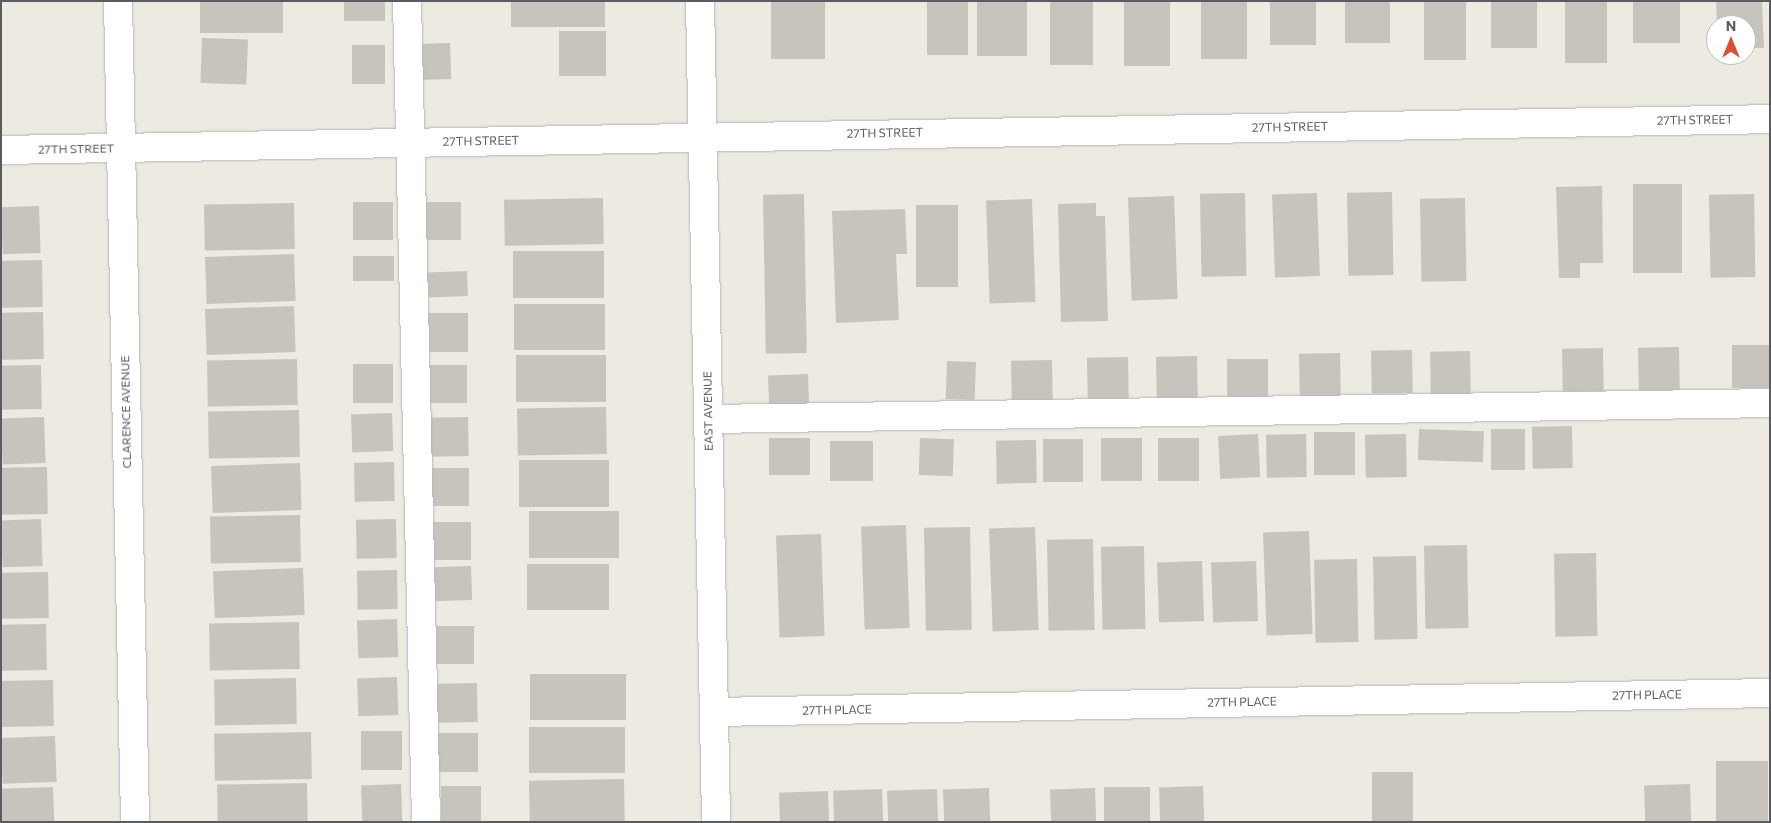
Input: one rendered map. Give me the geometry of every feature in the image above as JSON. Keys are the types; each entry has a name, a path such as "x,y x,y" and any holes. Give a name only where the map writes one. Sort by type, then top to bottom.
{"street":[{"name":"CLARENCE AVENUE","path":"118,1 135,822"},
{"path":"407,1 426,822"},
{"name":"EAST AVENUE","path":"700,1 716,822"},
{"name":"27TH STREET","path":"1,150 702,136 1770,119"},
{"path":"708,419 1770,402"},
{"name":"27TH PLACE","path":"714,712 1770,693"}],"building":[{"path":"200,1 283,1 283,33 200,33"},
{"path":"344,1 385,1 385,21 344,21"},
{"path":"511,1 605,1 605,27 511,27"},
{"path":"771,1 825,1 825,59 771,59"},
{"path":"927,1 968,1 968,55 927,55"},
{"path":"977,1 1027,1 1027,56 977,56"},
{"path":"1050,1 1093,1 1093,65 1050,65"},
{"path":"1124,1 1170,1 1170,66 1124,66"},
{"path":"1201,1 1247,1 1247,59 1201,59"},
{"path":"1270,1 1316,1 1316,45 1270,45"},
{"path":"1345,1 1390,1 1390,43 1345,43"},
{"path":"1424,1 1466,1 1466,60 1424,60"},
{"path":"1491,1 1537,1 1537,48 1491,48"},
{"path":"1565,1 1607,1 1607,63 1565,63"},
{"path":"1633,1 1680,1 1680,43 1633,43"},
{"path":"1716,1 1762,1 1764,48 1756,48 1756,15 1717,15"},
{"path":"559,31 606,31 606,76 559,76"},
{"path":"202,38 248,40 246,85 200,83"},
{"path":"450,43 451,79 419,80 418,44"},
{"path":"352,45 385,45 385,84 352,84"},
{"path":"1633,184 1682,184 1682,273 1633,273"},
{"path":"1602,186 1603,263 1580,263 1580,278 1559,278 1556,187"},
{"path":"1392,192 1393,275 1348,276 1347,193"},
{"path":"1245,193 1246,276 1201,277 1200,194"},
{"path":"1317,193 1320,276 1275,278 1272,195"},
{"path":"804,194 807,353 766,354 763,195"},
{"path":"1754,194 1755,277 1710,278 1709,195"},
{"path":"1174,196 1178,299 1132,301 1128,198"},
{"path":"603,198 604,244 505,246 504,200"},
{"path":"1465,198 1466,281 1421,282 1420,199"},
{"path":"1032,199 1036,302 990,304 986,201"},
{"path":"353,202 393,202 393,240 353,240"},
{"path":"421,202 461,202 461,240 421,240"},
{"path":"294,203 295,249 205,251 204,205"},
{"path":"1096,203 1096,216 1105,216 1108,321 1061,322 1058,204"},
{"path":"916,205 958,205 958,287 916,287"},
{"path":"39,206 41,253 3,254 1,207"},
{"path":"905,209 907,254 896,254 899,320 836,323 832,211"},
{"path":"513,251 604,251 604,298 513,298"},
{"path":"294,254 296,301 207,304 205,257"},
{"path":"353,256 394,256 394,281 353,281"},
{"path":"42,260 43,307 2,308 1,261"},
{"path":"467,271 468,296 428,297 427,272"},
{"path":"514,304 605,304 605,350 514,350"},
{"path":"294,306 296,352 207,355 205,309"},
{"path":"43,312 44,359 2,360 1,313"},
{"path":"427,313 468,313 468,352 427,352"},
{"path":"1732,345 1770,345 1770,388 1732,388"},
{"path":"1679,347 1680,390 1639,391 1638,348"},
{"path":"1603,348 1604,391 1563,392 1562,349"},
{"path":"1412,350 1413,393 1372,394 1371,351"},
{"path":"1470,351 1471,394 1431,395 1430,352"},
{"path":"1340,353 1341,396 1300,397 1299,354"},
{"path":"516,355 606,355 606,402 516,402"},
{"path":"1197,356 1198,399 1157,400 1156,357"},
{"path":"1128,357 1129,400 1088,401 1087,358"},
{"path":"297,359 298,405 208,407 207,361"},
{"path":"1227,359 1268,359 1268,402 1227,402"},
{"path":"1052,360 1053,403 1012,404 1011,361"},
{"path":"947,361 976,362 975,400 946,399"},
{"path":"353,364 393,364 393,403 353,403"},
{"path":"41,365 42,409 2,410 1,366"},
{"path":"426,365 467,365 467,403 426,403"},
{"path":"808,374 809,407 769,408 768,375"},
{"path":"606,407 607,454 518,456 517,409"},
{"path":"299,410 300,457 209,459 208,412"},
{"path":"392,413 393,451 352,452 351,414"},
{"path":"44,417 46,463 3,464 1,419"},
{"path":"468,417 469,456 429,457 428,418"},
{"path":"1572,426 1573,468 1533,469 1532,427"},
{"path":"1419,429 1484,431 1483,462 1418,460"},
{"path":"1491,429 1525,429 1525,470 1491,470"},
{"path":"1314,432 1355,432 1355,475 1314,475"},
{"path":"1258,434 1260,477 1220,479 1218,436"},
{"path":"1306,434 1307,477 1267,478 1266,435"},
{"path":"1406,434 1407,477 1366,478 1365,435"},
{"path":"769,438 810,438 810,475 769,475"},
{"path":"920,438 954,439 953,476 919,475"},
{"path":"1101,438 1142,438 1142,481 1101,481"},
{"path":"1158,438 1199,438 1199,481 1158,481"},
{"path":"1043,439 1083,439 1083,482 1043,482"},
{"path":"1036,440 1037,483 997,484 996,441"},
{"path":"830,441 873,441 873,481 830,481"},
{"path":"519,460 609,460 609,507 519,507"},
{"path":"394,462 395,501 355,502 354,463"},
{"path":"300,463 302,510 213,513 211,466"},
{"path":"47,467 48,514 2,515 1,468"},
{"path":"428,468 469,468 469,506 428,506"},
{"path":"529,511 619,511 619,558 529,558"},
{"path":"300,515 301,562 211,564 210,517"},
{"path":"41,519 43,566 3,567 1,520"},
{"path":"396,519 397,558 357,559 356,520"},
{"path":"431,522 471,522 471,560 431,560"},
{"path":"906,525 910,628 865,630 861,527"},
{"path":"970,527 972,630 926,631 924,528"},
{"path":"1035,527 1039,630 993,632 989,529"},
{"path":"1309,531 1313,634 1267,636 1263,533"},
{"path":"821,534 825,636 780,638 776,536"},
{"path":"1093,539 1095,630 1049,631 1047,540"},
{"path":"1467,545 1468,628 1425,629 1424,546"},
{"path":"1144,546 1145,629 1102,630 1101,547"},
{"path":"1596,553 1597,636 1555,637 1554,554"},
{"path":"1416,556 1417,639 1374,640 1373,557"},
{"path":"1357,559 1358,642 1315,643 1314,560"},
{"path":"1202,561 1204,621 1159,623 1157,563"},
{"path":"1256,561 1258,621 1213,623 1211,563"},
{"path":"527,564 609,564 609,610 527,610"},
{"path":"471,566 472,600 435,601 434,567"},
{"path":"303,568 305,615 215,618 213,571"},
{"path":"397,570 398,609 358,610 357,571"},
{"path":"48,572 49,618 2,619 1,573"},
{"path":"397,619 398,657 358,658 357,620"},
{"path":"299,622 300,669 210,671 209,624"},
{"path":"46,624 47,670 2,671 1,625"},
{"path":"434,626 474,626 474,664 434,664"},
{"path":"530,674 626,674 626,720 530,720"},
{"path":"397,677 398,715 358,716 357,678"},
{"path":"296,678 297,724 215,725 214,679"},
{"path":"53,680 54,726 2,727 1,681"},
{"path":"477,683 478,722 437,723 436,684"},
{"path":"529,727 625,727 625,773 529,773"},
{"path":"361,731 402,731 402,770 361,770"},
{"path":"311,732 312,779 215,781 214,734"},
{"path":"437,733 478,733 478,772 437,772"},
{"path":"55,736 57,782 3,784 1,738"},
{"path":"1716,761 1768,761 1768,822 1716,822"},
{"path":"1372,772 1413,772 1413,822 1372,822"},
{"path":"624,779 625,822 530,822 529,781"},
{"path":"307,783 308,822 218,822 217,785"},
{"path":"401,784 402,822 362,822 361,785"},
{"path":"1690,784 1691,822 1645,822 1644,786"},
{"path":"441,786 481,786 481,822 441,822"},
{"path":"1203,786 1204,822 1160,822 1159,788"},
{"path":"53,787 54,822 2,822 1,789"},
{"path":"1104,787 1150,787 1150,822 1104,822"},
{"path":"989,788 990,822 944,822 943,790"},
{"path":"1095,788 1096,822 1051,822 1050,790"},
{"path":"882,789 883,822 834,822 833,791"},
{"path":"937,789 938,822 888,822 887,791"},
{"path":"828,791 829,822 780,822 779,793"}]}
